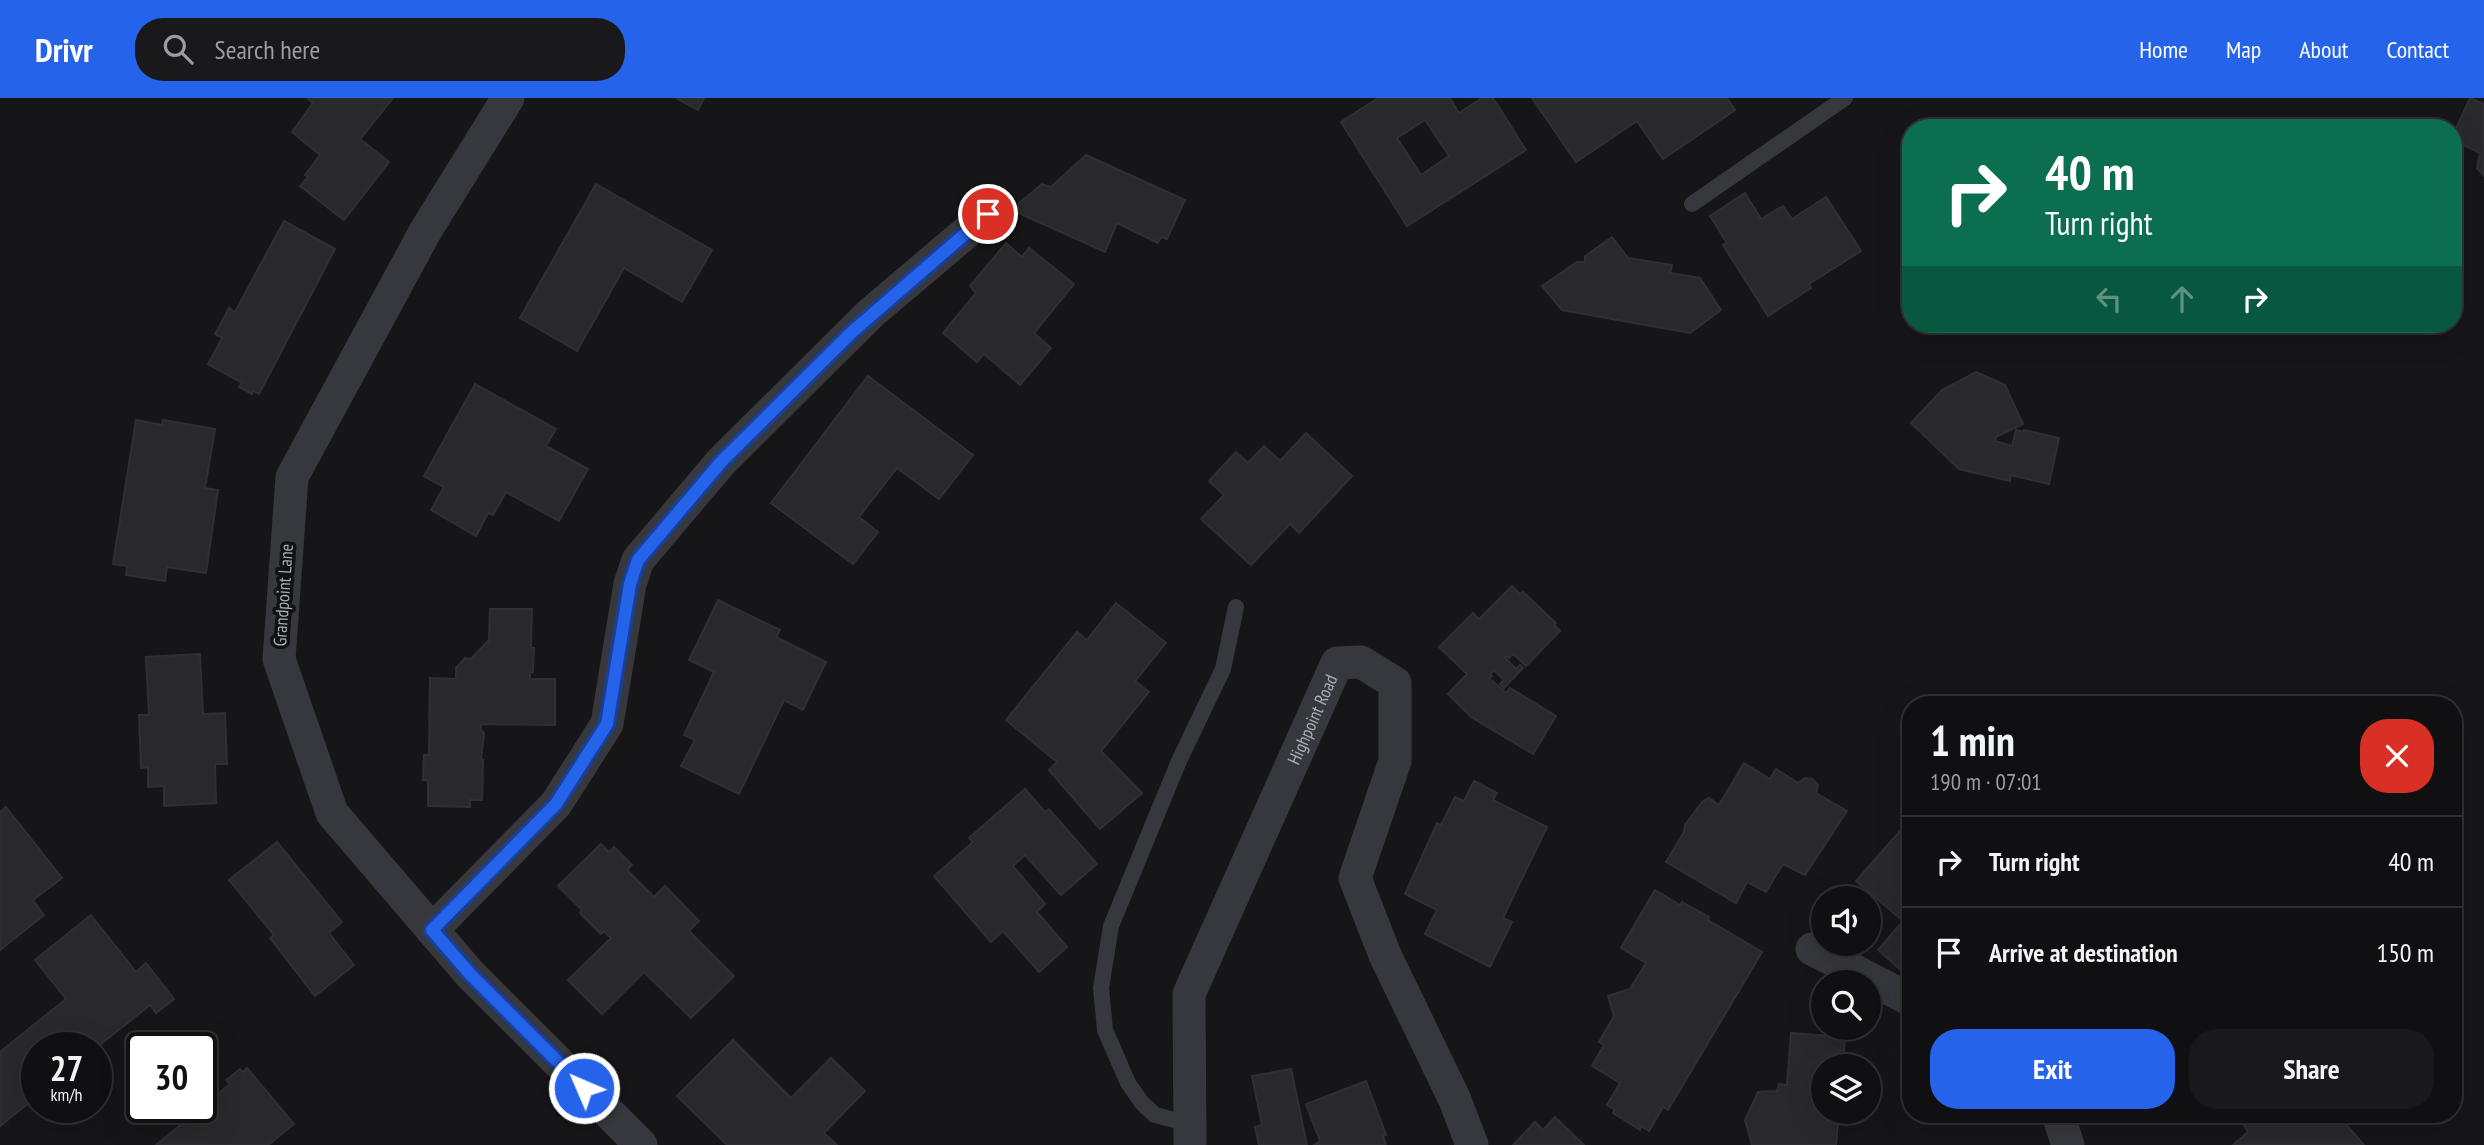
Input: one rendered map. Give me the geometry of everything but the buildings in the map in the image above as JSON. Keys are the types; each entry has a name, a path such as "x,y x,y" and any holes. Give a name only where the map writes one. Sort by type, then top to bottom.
{"street":[{"name":"Grandpoint Lane","path":"508,98 426,230 292,477 279,659 332,813 470,974 640,1145"},
{"path":"432,930 556,804 607,724 630,584 638,560 721,462 852,332 988,214"},
{"name":"Highpoint Road","path":"1190,1134 1189,994 1337,663 1361,662 1395,683 1395,761 1355,878 1385,955 1455,1100 1472,1145"},
{"path":"1826,956 1902,995"},
{"path":"2061,1123 2068,1145"}],"lane":[{"path":"1692,204 1845,98"},
{"path":"1190,1134 1154,1115 1128,1083 1105,1030 1101,988 1111,926 1179,761 1223,669 1236,607"}],"route":[{"path":"584,1088 470,974 432,930 556,804 607,724 630,584 638,560 721,462 871,313 988,214"}]}
